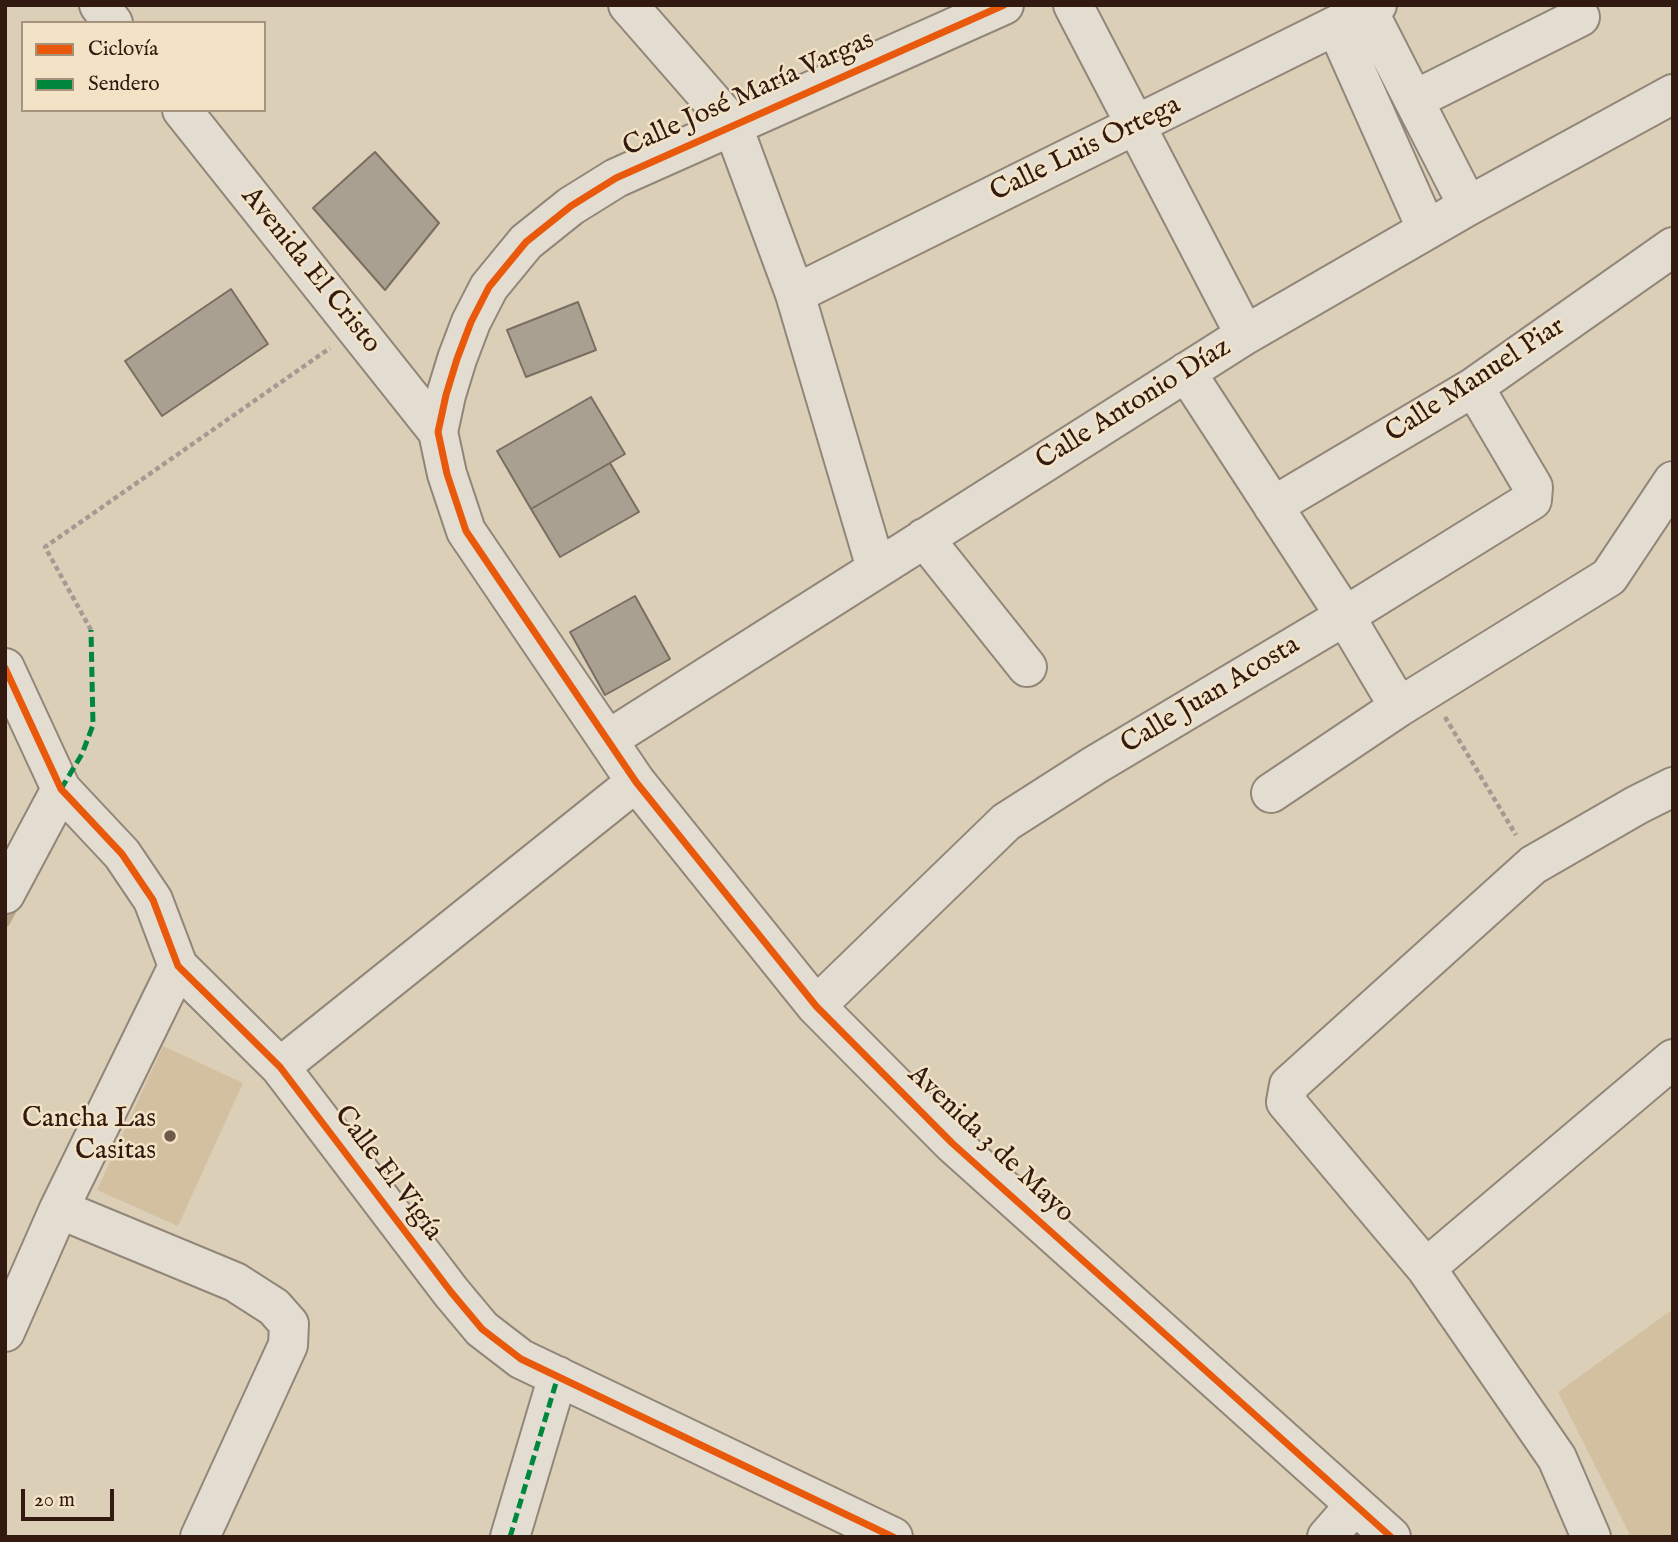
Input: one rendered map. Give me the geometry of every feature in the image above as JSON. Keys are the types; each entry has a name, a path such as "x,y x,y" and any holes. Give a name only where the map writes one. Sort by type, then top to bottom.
{"street":[{"path":"99,5 111,21"},
{"path":"628,5 732,124 795,294 876,568"},
{"name":"Calle José María Vargas","path":"438,432 446,395 471,322 489,287 526,242 571,206 616,178 732,124 1004,5"},
{"path":"1073,5 1245,335"},
{"path":"1361,12 1414,100 1468,206"},
{"path":"1361,12 1427,230"},
{"name":"Calle Luis Ortega","path":"795,294 1361,12"},
{"path":"1414,100 1580,18"},
{"name":"Calle Antonio Díaz","path":"609,739 1245,335 1468,206 1673,94"},
{"name":"Avenida El Cristo","path":"184,112 438,432"},
{"name":"Calle Manuel Piar","path":"1273,506 1474,387 1673,247"},
{"path":"1186,372 1345,616 1414,698"},
{"name":"Calle Juan Acosta","path":"816,1006 1006,822 1095,765 1345,616 1532,500 1533,487 1474,387"},
{"name":"Avenida 3 de Mayo","path":"438,432 447,474 466,531 636,782 816,1006 952,1143 1391,1537"},
{"path":"1272,793 1414,698 1609,578 1673,481"},
{"path":"923,538 1027,667"},
{"name":"Calle El Vigía","path":"5,668 61,789 122,854 153,900 178,966 280,1067 482,1329 521,1359 893,1537"},
{"path":"280,1067 636,782"},
{"path":"1591,1537 1557,1458 1426,1268 1286,1102 1289,1085 1534,864 1637,804 1673,787"},
{"path":"5,894 61,789"},
{"path":"5,1332 59,1209 178,966"},
{"path":"1426,1268 1673,1059"},
{"path":"59,1209 234,1282 274,1307 289,1324 288,1345 200,1537"},
{"path":"510,1537 558,1377"},
{"path":"1327,1537 1354,1506"}],"path":[{"path":"91,630 45,547 357,329"},
{"path":"1414,698 1534,864"}],"shaded area":[{"name":"Cancha Las Casitas","path":"163,1046 243,1083 178,1226 97,1190"},
{"path":"1673,1309 1673,1537 1631,1537 1558,1392"}],"building":[{"path":"375,152 439,223 385,290 313,208"},
{"path":"231,289 268,344 162,416 125,361"},
{"path":"578,302 596,350 526,377 507,330"},
{"path":"591,397 625,454 531,509 497,451"},
{"path":"610,463 639,512 560,557 531,509"},
{"path":"635,596 670,659 605,695 570,632"}],"waterway":[{"path":"5,922 16,902"}],"marked path":[{"path":"61,789 82,754 93,725 91,630"},
{"path":"510,1537 558,1376"}],"cycle path":[{"path":"1004,5 616,178 571,206 526,242 489,287 471,322 457,359 438,432 447,474 466,531 636,782 816,1006 952,1143 1391,1537"},
{"path":"5,668 61,789 122,854 153,900 178,966 280,1067 482,1329 521,1359 893,1537"}],"place":[{"name":"Cancha Las Casitas","path":"170,1136"}]}
